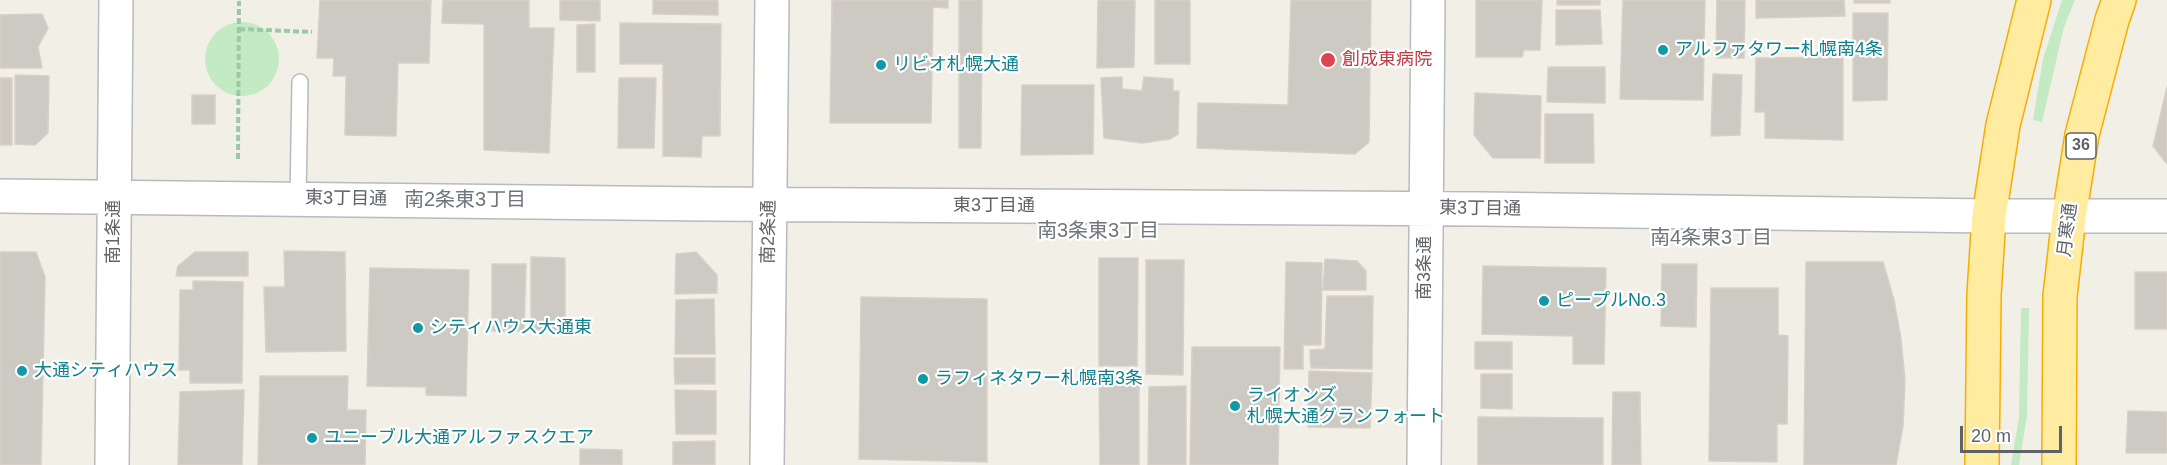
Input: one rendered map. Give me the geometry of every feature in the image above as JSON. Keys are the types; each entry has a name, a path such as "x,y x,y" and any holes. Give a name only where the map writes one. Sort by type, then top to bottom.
{"highway":[{"path":"1982,465 1984,295 1989,216 2003,125 2034,0"},
{"name":"月寒通","path":"2059,465 2060,296 2069,217 2082,135 2119,0"}],"street":[{"name":"南1条通","path":"111,465 116,0"},
{"name":"南2条通","path":"767,465 772,0"},
{"name":"南3条通","path":"1424,465 1428,0"},
{"name":"東3丁目通","path":"0,196 1426,208 2069,217 2167,216"}],"lane":[{"path":"298,199 300,82"}],"path":[{"path":"238,159 239,1"},
{"path":"239,29 312,32"}],"green space":[{"path":"2062,0 2075,0 2064,27 2042,122 2033,120 2043,59"},
{"path":"235,22 249,22 263,28 273,38 279,52 279,66 273,80 263,90 249,96 235,96 221,90 211,80 205,66 205,52 211,38 221,28"},
{"path":"2021,308 2029,308 2027,416 2019,465 2011,465 2019,417"}],"building":[{"path":"320,0 431,0 429,63 398,63 396,136 345,135 346,76 333,76 334,58 317,58"},
{"path":"443,0 529,0 529,28 554,28 549,153 484,150 484,24 442,23"},
{"path":"560,0 600,0 600,21 560,20"},
{"path":"653,0 718,0 718,15 653,14"},
{"name":"リビオ札幌大通","path":"832,0 948,0 948,8 933,7 931,123 830,123"},
{"path":"959,0 982,0 981,148 959,148"},
{"path":"1098,0 1135,0 1134,67 1097,68"},
{"path":"1155,0 1190,0 1190,64 1155,64"},
{"path":"1291,0 1371,0 1369,142 1355,154 1197,148 1198,103 1288,105"},
{"path":"1476,0 1542,0 1540,50 1524,50 1522,57 1476,57"},
{"path":"1557,0 1600,0 1600,5 1557,5"},
{"name":"アルファタワー札幌南4条","path":"1623,0 1705,0 1703,100 1620,99"},
{"path":"1717,0 1745,0 1744,58 1716,58"},
{"path":"1756,0 1844,0 1845,16 1756,18"},
{"path":"1854,0 1890,0 1890,3 1854,3"},
{"path":"1556,10 1600,10 1602,44 1556,45"},
{"path":"1853,13 1888,13 1887,100 1853,101"},
{"path":"42,14 48,28 38,47 42,68 0,68 0,15"},
{"path":"620,23 721,24 720,136 702,136 701,157 663,156 663,64 620,64"},
{"path":"595,24 595,72 577,72 577,25"},
{"path":"1843,57 1843,140 1765,138 1765,112 1755,112 1756,58"},
{"path":"1548,67 1605,67 1605,103 1547,102"},
{"path":"1713,74 1742,75 1740,135 1711,136"},
{"path":"15,75 49,76 48,133 35,145 15,144"},
{"path":"1122,77 1122,89 1142,91 1144,77 1173,79 1173,91 1179,91 1178,134 1170,139 1142,143 1104,138 1101,78"},
{"path":"0,78 12,78 12,145 0,145"},
{"path":"619,78 656,78 654,148 618,148"},
{"path":"1022,85 1094,85 1093,154 1021,155"},
{"path":"2167,87 2167,164 2153,146"},
{"path":"1475,93 1541,96 1540,158 1493,158 1474,135"},
{"path":"192,95 215,95 215,124 192,124"},
{"path":"1545,114 1593,114 1594,163 1545,163"},
{"path":"284,251 345,252 346,351 266,352 264,287 285,287"},
{"name":"大通シティハウス","path":"0,252 36,252 45,277 41,465 0,465"},
{"path":"195,252 248,252 248,276 176,276 178,266"},
{"path":"696,252 717,275 717,293 675,294 676,254"},
{"path":"531,257 565,258 565,332 531,331"},
{"path":"1099,258 1138,258 1137,366 1099,366"},
{"path":"1325,259 1357,261 1366,271 1366,290 1323,290"},
{"path":"1146,260 1184,260 1183,375 1146,374"},
{"path":"1286,262 1322,263 1321,345 1303,345 1303,369 1284,369"},
{"path":"1806,262 1883,262 1894,300 1905,380 1903,426 1896,465 1804,465"},
{"path":"492,264 526,264 524,331 492,331"},
{"path":"1662,264 1697,264 1696,327 1661,326"},
{"name":"ピープルNo.3","path":"1483,266 1606,268 1604,364 1573,364 1573,336 1482,334"},
{"name":"シティハウス大通東","path":"370,268 469,270 466,396 426,395 426,387 367,386"},
{"path":"2135,272 2167,272 2167,329 2135,329"},
{"path":"193,281 243,282 242,383 190,383 190,370 179,370 180,290 193,290"},
{"path":"1711,288 1778,288 1778,335 1788,336 1787,424 1777,424 1777,462 1709,461"},
{"path":"1327,296 1373,296 1372,369 1311,368 1310,350 1325,349"},
{"name":"ラフィネタワー札幌南3条","path":"861,297 987,299 987,462 859,459"},
{"path":"714,299 715,354 675,354 676,300"},
{"path":"1475,342 1512,342 1512,369 1475,369"},
{"name":"ライオンズ 札幌大通グランフォート","path":"1192,347 1280,347 1278,465 1190,465"},
{"path":"674,358 715,358 715,384 675,384"},
{"path":"1309,371 1372,373 1370,428 1308,427"},
{"path":"1099,373 1139,373 1139,465 1100,465"},
{"path":"1481,374 1512,374 1512,409 1481,408"},
{"name":"ユニーブル大通アルファスクエア","path":"260,376 348,376 347,410 366,410 365,465 258,465"},
{"path":"1186,386 1186,465 1148,465 1149,387"},
{"path":"244,390 242,465 178,465 180,392"},
{"path":"675,390 716,391 716,434 676,434"},
{"path":"1613,392 1640,392 1641,465 1612,465"},
{"path":"2128,411 2167,412 2167,453 2126,453"},
{"path":"1478,417 1603,418 1603,465 1478,465"},
{"path":"715,441 715,465 673,465 673,442"},
{"path":"580,449 622,450 622,465 580,465"}],"place":[{"name":"アルファタワー札幌南4条","path":"1663,50"},
{"name":"創成東病院","path":"1328,60"},
{"name":"リビオ札幌大通","path":"881,65"},
{"name":"ピープルNo.3","path":"1544,301"},
{"name":"シティハウス大通東","path":"418,328"},
{"name":"大通シティハウス","path":"22,371"},
{"name":"ラフィネタワー札幌南3条","path":"923,379"},
{"name":"ライオンズ 札幌大通グランフォート","path":"1235,406"},
{"name":"ユニーブル大通アルファスクエア","path":"312,438"}],"district":[{"name":"南2条東3丁目","path":"465,200"},
{"name":"南3条東3丁目","path":"1098,231"},
{"name":"南4条東3丁目","path":"1711,238"}]}
